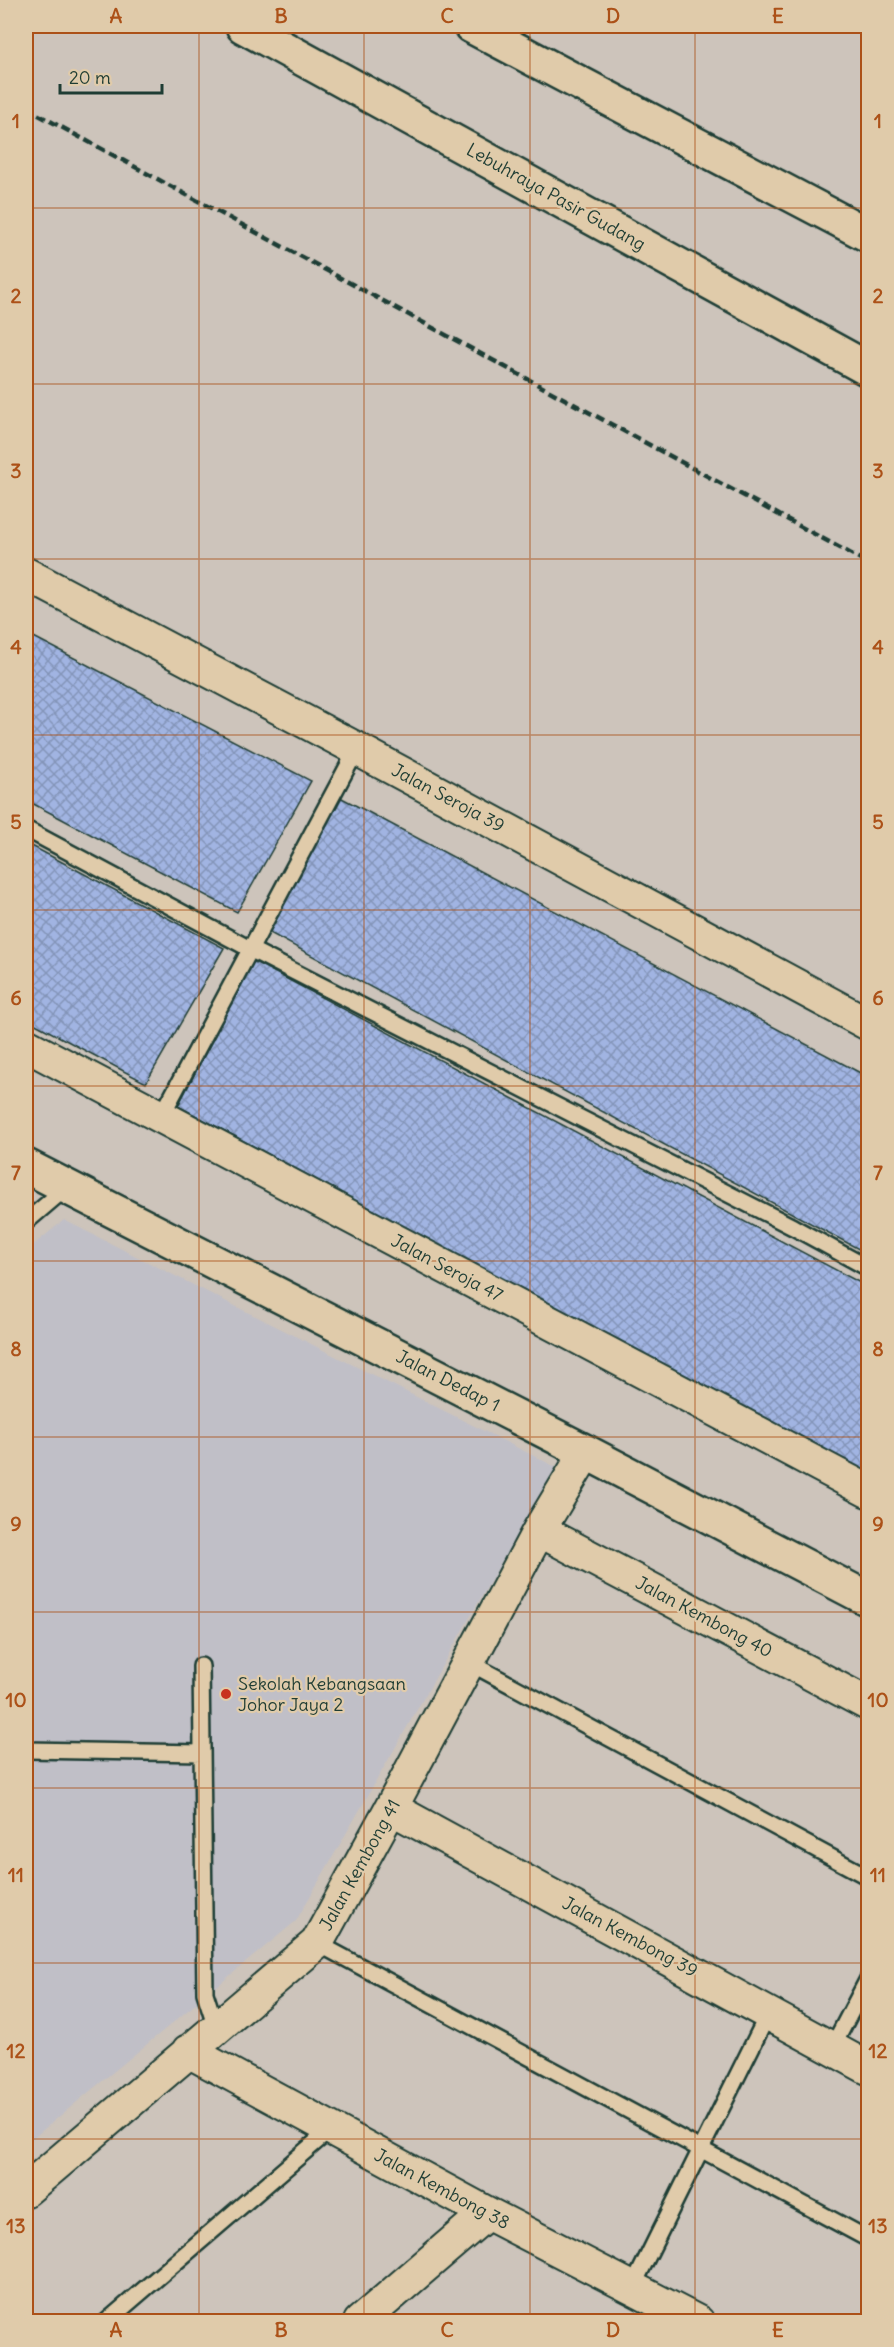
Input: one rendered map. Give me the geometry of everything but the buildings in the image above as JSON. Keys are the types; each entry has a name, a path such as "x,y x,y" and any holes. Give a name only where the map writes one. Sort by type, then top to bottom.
{"main road":[{"name":"Lebuhraya Pasir Gudang","path":"243,26 868,369"},
{"path":"471,26 868,235"},
{"name":"Jalan Dedap 1","path":"26,1166 868,1599"}],"street":[{"name":"Jalan Seroja 39","path":"26,573 868,1024"},
{"name":"Jalan Seroja 47","path":"26,1045 868,1491"},
{"name":"Jalan Kembong 41","path":"26,2190 317,1943 539,1530 586,1452"},
{"name":"Jalan Kembong 40","path":"539,1530 868,1704"},
{"name":"Jalan Kembong 39","path":"391,1808 868,2068"},
{"name":"Jalan Kembong 38","path":"188,2051 487,2213 698,2322"},
{"path":"360,2322 487,2213"}],"lane":[{"path":"162,1117 357,749"},
{"path":"26,829 250,950 793,1227 868,1268"},
{"path":"26,1222 67,1188"},
{"path":"468,1662 868,1877"},
{"path":"201,1666 205,1993 216,2027"},
{"path":"26,1750 202,1753"},
{"path":"317,1943 868,2239"},
{"path":"832,2048 868,1979"},
{"path":"632,2288 769,2012"},
{"path":"106,2322 331,2129"}],"shaded area":[{"name":"Sekolah Kebangsaan Johor Jaya 2","path":"64,1220 556,1467 296,1921 26,2144 26,1251"}],"railway":[{"path":"26,108 868,563"}],"place":[{"name":"Sekolah Kebangsaan Johor Jaya 2","path":"226,1694"}]}
